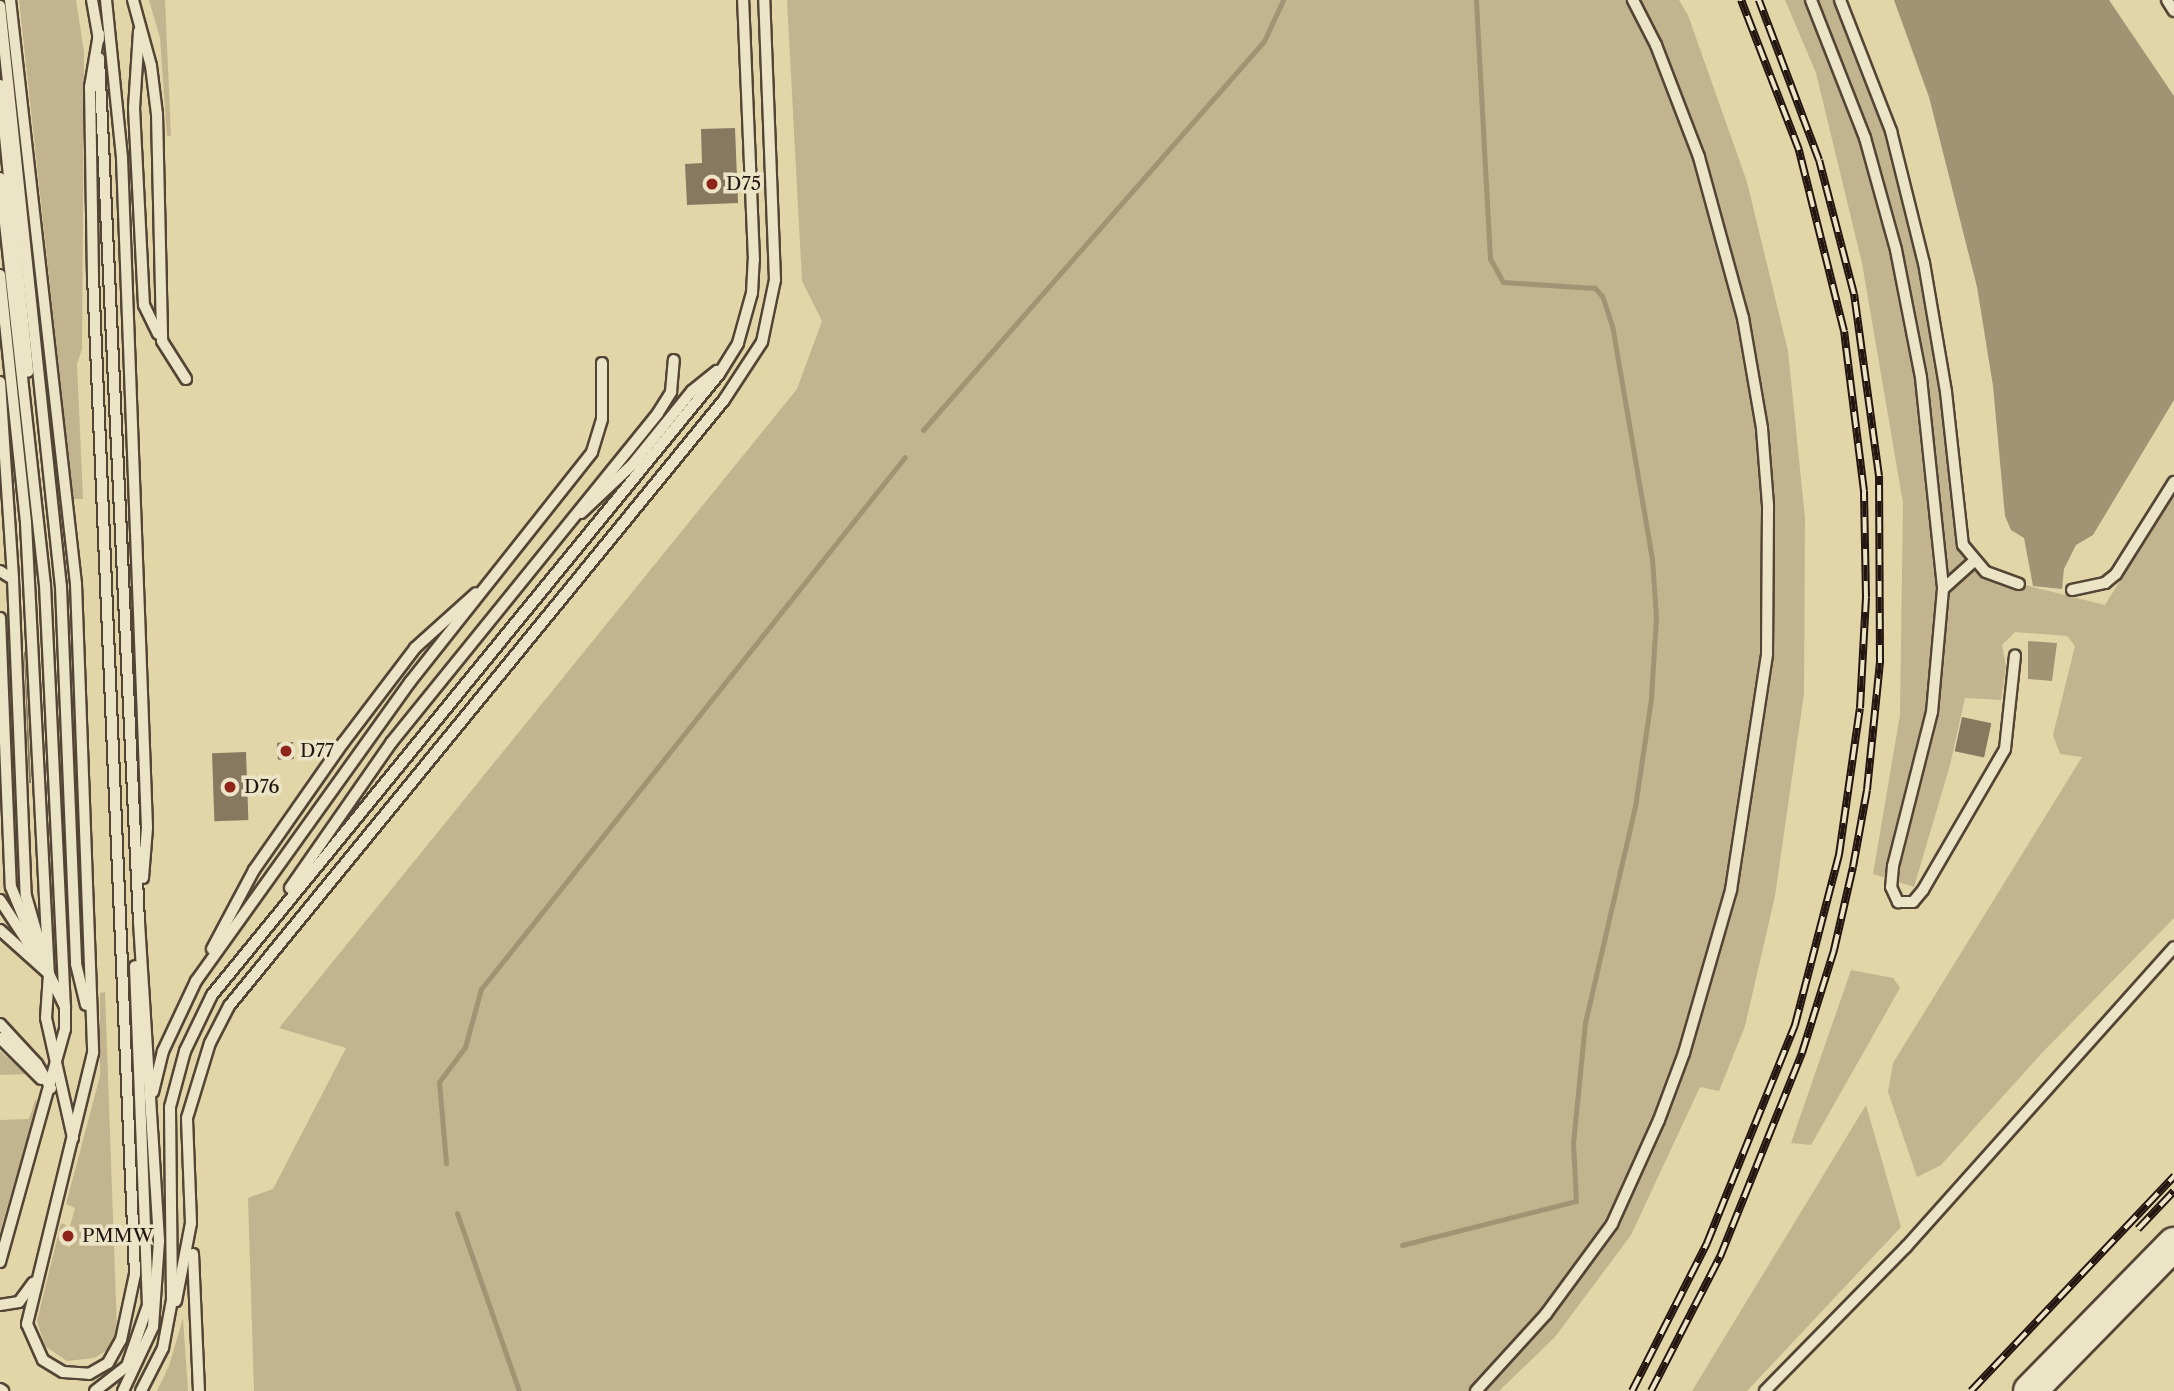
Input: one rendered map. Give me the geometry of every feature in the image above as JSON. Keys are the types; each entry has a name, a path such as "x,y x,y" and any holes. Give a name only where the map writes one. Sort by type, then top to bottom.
{"street":[{"path":"2030,1391 2174,1244"}],"lane":[{"path":"10,0 76,584 93,1053 41,1273 28,1309 31,1340 43,1360 63,1372 89,1374 108,1363 121,1340 135,1274 93,277 90,88 99,34"},
{"path":"92,0 99,34 139,922 159,1241 157,1291 148,1345 123,1391"},
{"path":"106,0 122,158 147,828 139,922"},
{"path":"133,0 140,22 157,114 162,341"},
{"path":"169,1331 172,1286 167,1132 176,1079 192,1033 212,995 726,363 747,318 753,271 743,0"},
{"path":"199,1391 187,1118 210,1043 229,1006 724,400 762,342 775,280 764,0"},
{"path":"1476,1391 1546,1314 1612,1224 1659,1120 1684,1053 1731,890 1767,654 1767,492 1762,428 1743,318 1699,157 1656,46 1633,0"},
{"path":"1811,0 1865,138 1896,250 1921,378 1943,589 1932,712 1893,866 1891,887 1898,902 1913,902 1923,890 2005,749 2015,656"},
{"path":"1840,0 1891,131 1924,263 1946,392 1957,516 1963,545 1973,562 1986,572 2019,584"},
{"path":"2167,0 2174,11"},
{"path":"0,6 61,587 76,964 92,1028"},
{"path":"140,22 134,108 144,305 162,341 187,379"},
{"path":"0,85 44,578 65,1007 65,1029 51,1088 0,1262"},
{"path":"0,178 44,578"},
{"path":"125,272 138,192"},
{"path":"0,275 26,523 49,974 46,1018 55,1070 74,1141"},
{"path":"257,937 391,743 658,412 671,391 674,360"},
{"path":"196,981 373,731 592,452 602,419 602,363"},
{"path":"565,525 600,497 692,391 726,363"},
{"path":"0,382 13,579 26,896 49,974"},
{"path":"2072,590 2105,583 2116,573 2174,482"},
{"path":"95,1391 127,1366 148,1304 120,512"},
{"path":"1943,589 1973,562"},
{"path":"0,572 13,579"},
{"path":"150,1115 163,1051 254,870 343,743 415,648 486,584"},
{"path":"0,618 12,887 65,1007"},
{"path":"0,900 49,974"},
{"path":"0,913 49,974"},
{"path":"0,924 49,974"},
{"path":"0,930 49,974"},
{"path":"1765,1391 1906,1247 2174,947"},
{"path":"65,1007 76,964"},
{"path":"0,1024 37,1064 51,1088"},
{"path":"0,1038 51,1088"},
{"path":"141,1391 169,1331 187,1263 191,1223"},
{"path":"134,1233 148,1272"},
{"path":"0,1305 19,1302 41,1273"}],"shaded area":[{"path":"19,0 76,0 84,52 82,349 77,364 83,499 73,499"},
{"path":"149,0 165,0 171,136 167,136 160,38"},
{"path":"787,0 1679,0 1688,15 1747,182 1788,351 1805,518 1804,694 1775,896 1745,1026 1719,1091 1700,1087 1631,1235 1555,1337 1499,1391 254,1391 248,1198 273,1189 346,1048 279,1028 797,389 822,321 802,281"},
{"path":"1785,0 1841,0 1906,194 1932,313 1965,547 1989,576 2105,605 2174,493 2174,918 2040,1055 1941,1165 1917,1177 1888,1092 1893,1063 2082,757 2060,754 2053,735 2075,646 2067,636 2015,632 2002,645 2006,666 2001,700 1965,698 1950,765 1914,887 1873,874 1900,715 1903,503 1862,263 1816,73"},
{"path":"1894,0 2109,0 2174,96 2174,400 2093,535 2076,545 2064,569 2062,589 2033,586 2024,538 2011,530 2005,516 1993,386 1977,287 1929,97"},
{"path":"2028,641 2057,643 2052,681 2028,679"},
{"path":"1851,970 1893,978 1900,988 1811,1145 1791,1143"},
{"path":"105,992 117,1330 106,1351 94,1358 67,1361 45,1346 37,1321 61,1223 66,1225 61,1244 70,1247 75,1227 70,1226 75,1208 66,1204 100,1076 100,993"},
{"path":"0,1051 26,1074 0,1075"},
{"path":"36,1098 37,1106 0,1232 0,1120 29,1119"},
{"path":"1866,1105 1901,1227 1747,1391 1692,1391"},
{"path":"183,1318 188,1391 157,1391 169,1366"}],"building":[{"name":"D75","path":"735,128 738,203 687,205 685,164 702,163 701,129"},
{"path":"25,652 31,783 29,783"},
{"path":"1962,717 1991,723 1984,757 1955,751"},
{"name":"D77","path":"293,742 294,759 278,760 277,743"},
{"name":"D76","path":"246,752 248,820 214,821 212,753"}],"waterway":[{"path":"923,430 1264,41 1283,0"},
{"path":"1402,1245 1576,1201 1573,1143 1585,1023 1635,807 1651,698 1656,617 1652,559 1612,326 1602,296 1595,288 1503,282 1490,259 1476,0"},
{"path":"446,1163 439,1082 465,1047 481,989 905,457"},
{"path":"457,1213 519,1391"}],"railway":[{"path":"1632,1391 1707,1243 1795,1025 1839,855 1860,708 1866,597 1864,491 1844,331 1799,150 1741,0"},
{"path":"1651,1391 1720,1257 1802,1053 1834,950 1853,867 1867,790 1880,661 1879,476 1854,294 1819,160 1759,0"},
{"path":"1971,1391 2174,1176"},
{"path":"2138,1229 2174,1191"}],"place":[{"name":"D75","path":"712,184"},
{"name":"D77","path":"286,751"},
{"name":"D76","path":"230,787"},
{"name":"PMMW","path":"68,1236"}]}
